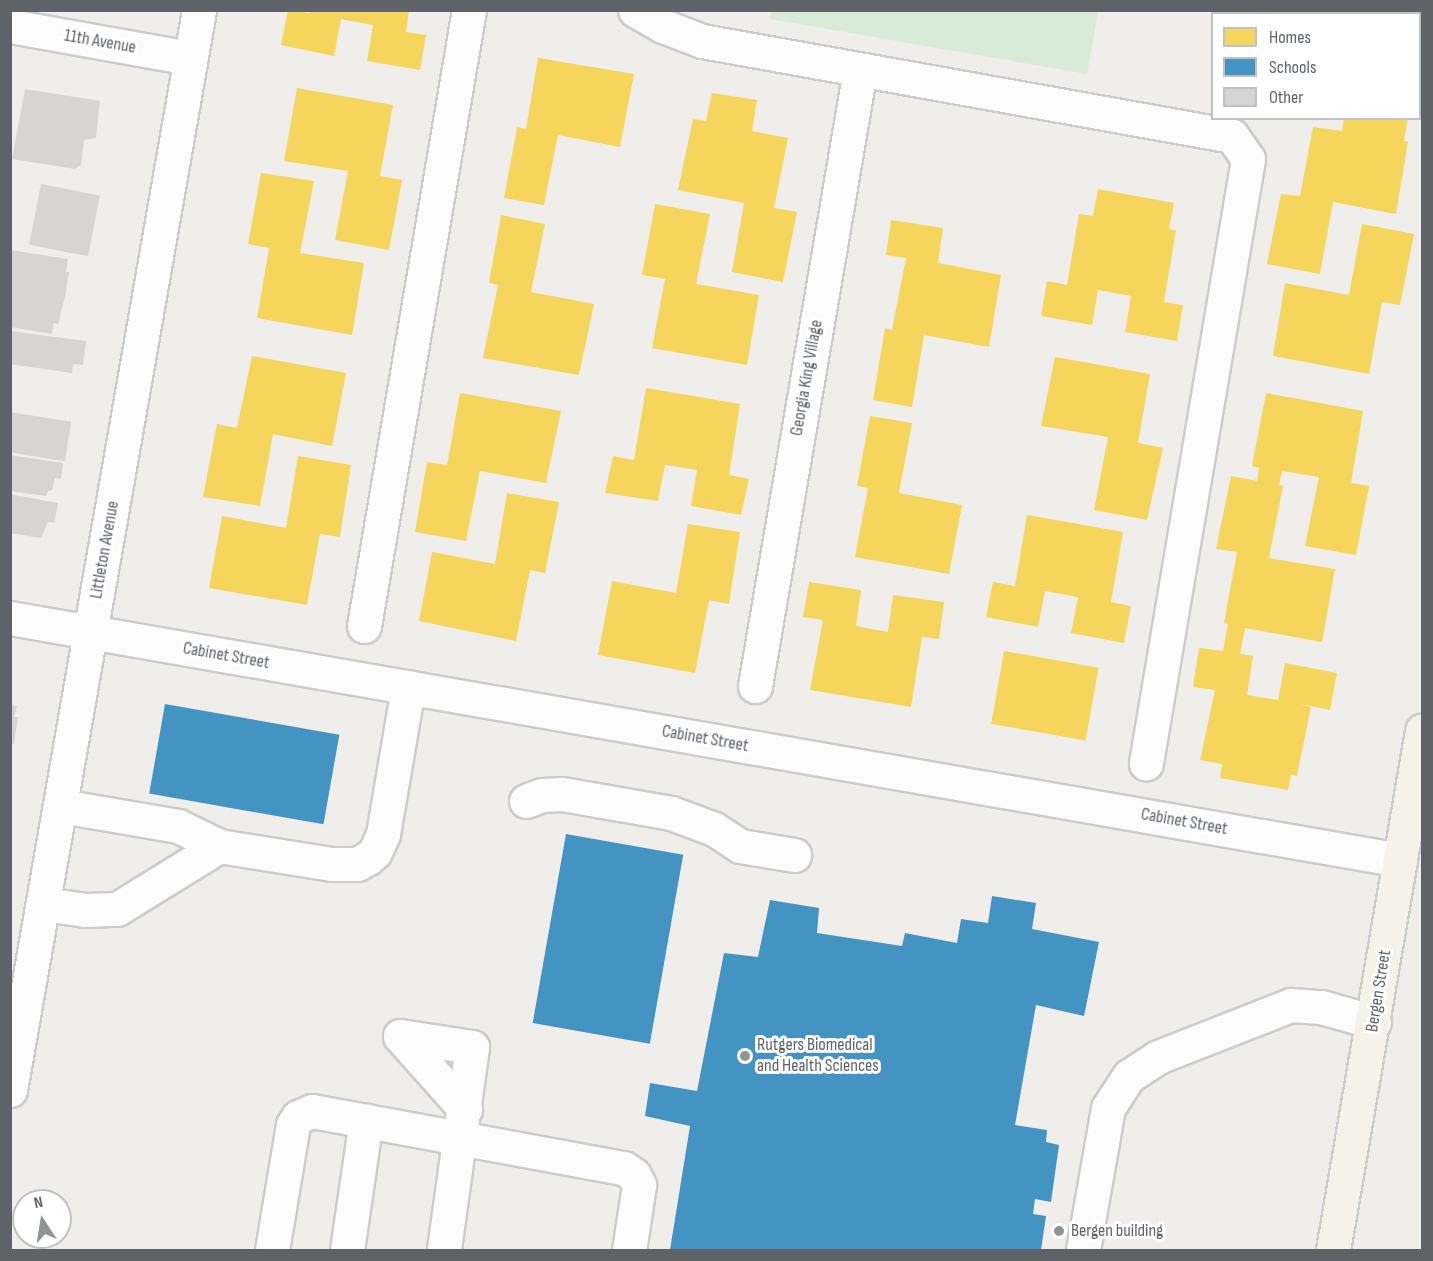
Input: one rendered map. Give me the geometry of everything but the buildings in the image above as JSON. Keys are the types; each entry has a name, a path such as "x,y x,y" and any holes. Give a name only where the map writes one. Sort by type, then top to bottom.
{"main road":[{"name":"Bergen Street","path":"1333,1251 1422,731"}],"street":[{"name":"Littleton Avenue","path":"10,1090 199,10"},
{"path":"364,626 469,10"},
{"path":"635,10 663,26 702,41 1232,136 1248,159 1146,763"},
{"name":"11th Avenue","path":"10,26 190,57"},
{"name":"Georgia King Village","path":"755,686 860,70"},
{"name":"Cabinet Street","path":"10,618 1400,860"},
{"path":"60,806 178,826 219,846 332,864 357,864 375,852 383,834 408,687"},
{"path":"526,801 542,795 562,794 671,813 714,829 740,846 794,855"},
{"path":"44,904 85,910 117,909 219,846"},
{"path":"1083,1251 1108,1108 1129,1076 1158,1057 1292,1005 1321,1007 1374,1022"},
{"path":"444,1251 463,1124 472,1047 400,1036 463,1124"},
{"path":"272,1251 295,1120 312,1111 366,1120 463,1124 618,1165 629,1171 637,1180 639,1191 629,1251"},
{"path":"347,1251 366,1120"}],"green space":[{"path":"772,10 1098,11 1087,74 770,19"}],"place":[{"name":"Rutgers Biomedical and Health Sciences","path":"745,1056"},
{"name":"Bergen building","path":"1059,1231"}]}
